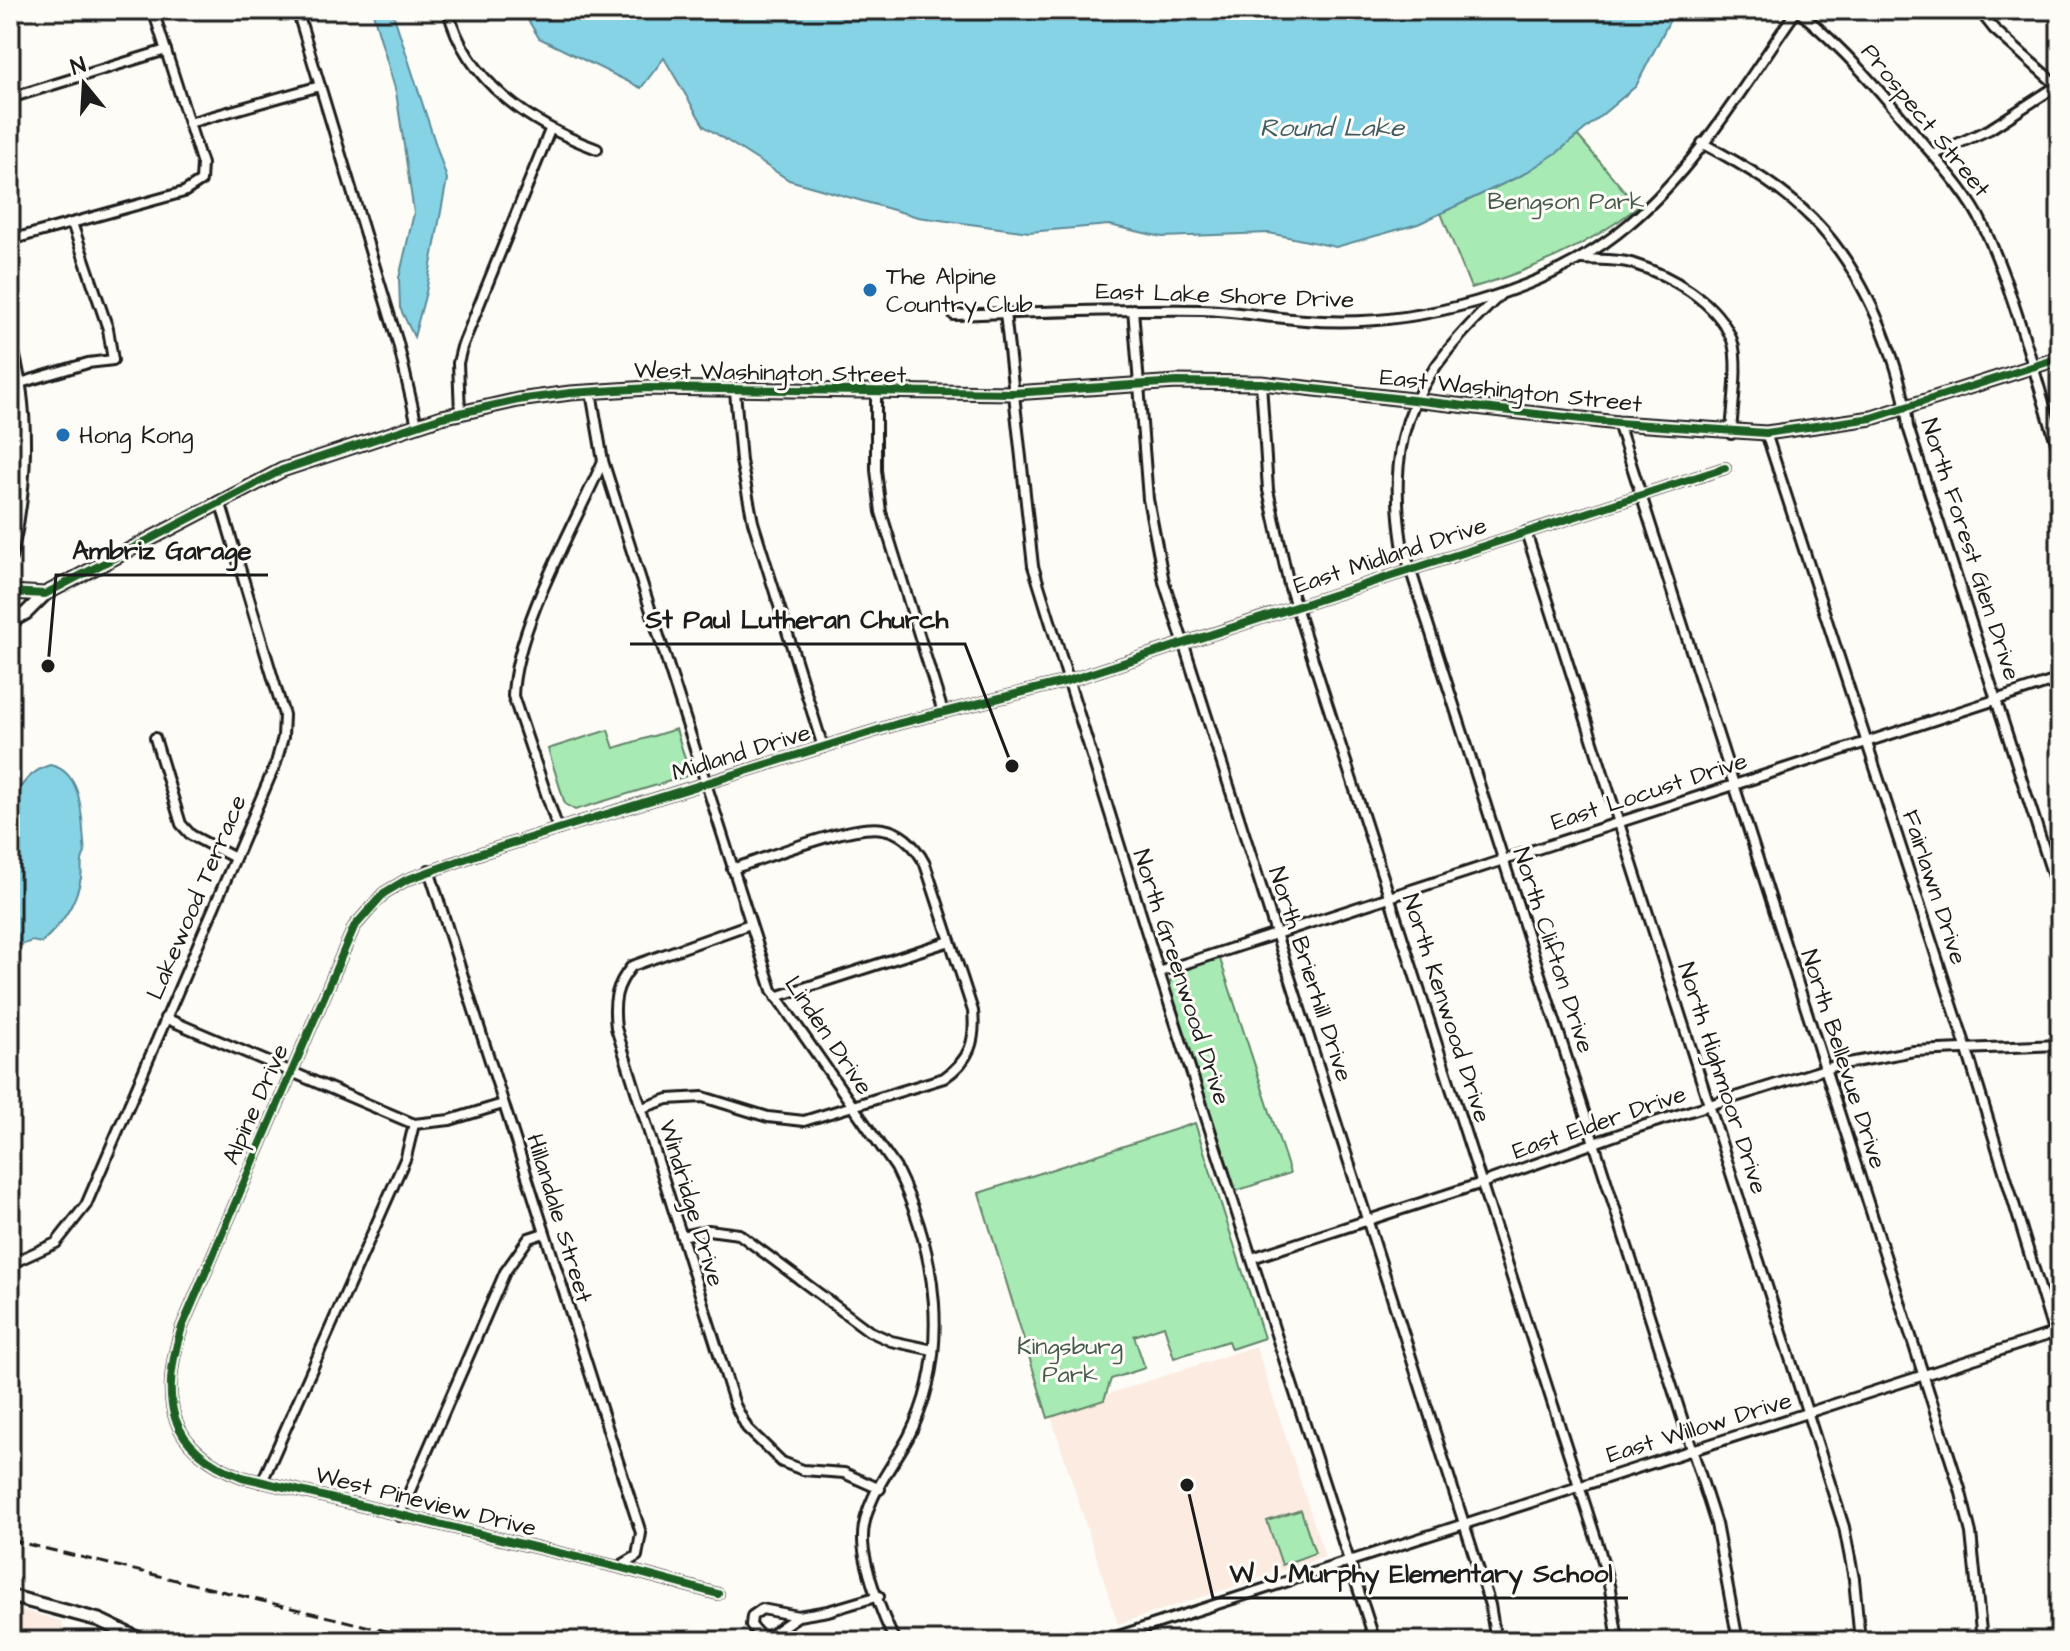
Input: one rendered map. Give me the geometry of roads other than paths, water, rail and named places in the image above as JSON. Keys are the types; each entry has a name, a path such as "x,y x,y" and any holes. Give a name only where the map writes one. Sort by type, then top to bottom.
{"main road":[{"path":"10,344 14,385 23,422 19,521 10,557"},
{"name":"East Washington Street","path":"947,393 1261,383 1618,423 1731,434 1766,433 1872,418 2060,358"},
{"name":"West Washington Street","path":"10,622 26,613 45,594 282,470 460,413 518,400 649,388 947,393"},
{"path":"10,592 45,594"},
{"path":"10,1596 99,1620 143,1641"}],"street":[{"path":"10,240 184,192 201,181 202,164 153,10"},
{"path":"297,10 398,343 417,425"},
{"path":"448,10 456,36 497,90 527,117 597,149"},
{"name":"East Lake Shore Drive","path":"954,315 1133,309 1258,313 1331,321 1426,311 1500,295 1550,276 1581,259 1629,224 1655,200 1702,143 1797,10"},
{"name":"Prospect Street","path":"1797,10 1838,43 1933,155 1982,222 2034,367 2060,455"},
{"path":"1933,155 1990,129 2059,86 1994,29 1979,10"},
{"path":"10,98 166,50"},
{"path":"189,123 320,86"},
{"path":"460,413 458,363 462,347 550,130"},
{"name":"North Forest Glen Drive","path":"1702,143 1778,187 1813,218 1852,265 1888,346 1906,407 1908,427 2060,898"},
{"path":"14,385 88,363 113,360 108,329 72,223"},
{"path":"1581,259 1628,262 1656,273 1684,287 1714,312 1732,341 1731,434"},
{"name":"North Clifton Drive","path":"1500,295 1454,339 1422,383 1406,421 1396,504 1402,543 1716,1524 1738,1641"},
{"name":"North Brierhill Drive","path":"1133,309 1148,499 1156,549 1490,1605 1496,1641"},
{"name":"North Greenwood Drive","path":"1005,313 1033,566 1159,972 1375,1641"},
{"name":"North Kenwood Drive","path":"1261,383 1268,490 1296,606 1610,1589 1618,1641"},
{"path":"735,391 741,461 753,522 823,747"},
{"name":"Linden Drive","path":"591,392 603,461 732,869 776,997 896,1168 921,1227 931,1268 935,1306 933,1350 915,1423 865,1519 862,1538 895,1641"},
{"path":"876,393 876,470 881,512 943,712"},
{"name":"North Bellevue Drive","path":"1618,423 1925,1375 1971,1533 1982,1641"},
{"name":"Fairlawn Drive","path":"1766,433 1967,1050 2057,1332 2060,1354"},
{"path":"558,829 513,696 514,673 530,624 603,461"},
{"name":"East Midland Drive","path":"1067,681 1725,468"},
{"name":"Lakewood Terrace","path":"10,1264 56,1243 73,1226 86,1205 276,763 283,737 284,715 220,501"},
{"name":"North Highmoor Drive","path":"1526,532 1844,1527 1854,1579 1860,1641"},
{"name":"East Locust Drive","path":"1159,972 2060,679"},
{"name":"Midland Drive","path":"429,870 823,747 943,712 1067,681"},
{"path":"155,738 181,824 191,835 235,858"},
{"path":"642,1108 668,1099 703,1097 768,1117 804,1121 944,1078 958,1069 970,1052 975,1035 973,1011 917,849 886,829 869,827 732,869"},
{"name":"Alpine Drive","path":"169,1391 182,1327 354,927 384,893 429,870"},
{"name":"Hillandale Street","path":"429,870 641,1533 637,1556 618,1567"},
{"name":"Windridge Drive","path":"750,924 647,957 632,966 621,979 613,1002 616,1028 735,1405 747,1428 782,1462 803,1470 844,1473 880,1489"},
{"path":"776,997 950,941"},
{"path":"165,1018 414,1124 450,1120 503,1104"},
{"name":"East Elder Drive","path":"1252,1258 1482,1183 1639,1127 1877,1055 2060,1045"},
{"path":"262,1482 406,1157 414,1124"},
{"path":"682,1236 708,1230 739,1234 869,1331 891,1341 933,1350"},
{"path":"399,1516 505,1272 529,1238 544,1233"},
{"name":"East Willow Drive","path":"1103,1641 2057,1332"},
{"name":"West Pineview Drive","path":"169,1391 176,1423 185,1440 219,1469 718,1594"},
{"path":"798,1616 762,1609 752,1616 751,1625 759,1635 769,1636 798,1616 879,1596"}],"water":[{"path":"372,10 392,10 447,179 426,292 414,337 400,308 399,278 414,213 396,92"},
{"name":"Round Lake","path":"522,10 1675,10 1636,86 1558,152 1522,175 1418,224 1336,247 1269,233 1162,237 1109,225 1029,232 918,217 789,180 704,126 664,58 641,88 539,38"},
{"path":"50,765 70,778 80,801 85,853 81,878 71,906 49,936 41,943 32,941 10,949 10,804 26,780"}],"railway":[{"path":"10,1540 428,1641"}],"place":[{"name":"The Alpine Country Club","path":"870,290"},
{"name":"Hong Kong","path":"63,435"},
{"name":"Ambriz Garage","path":"48,666"},
{"name":"St Paul Lutheran Church","path":"1012,766"},
{"name":"W J Murphy Elementary School","path":"1187,1485"}],"park label":[{"name":"Bengson Park","path":"1566,201"},
{"name":"Kingsburg Park","path":"1070,1360"}]}
